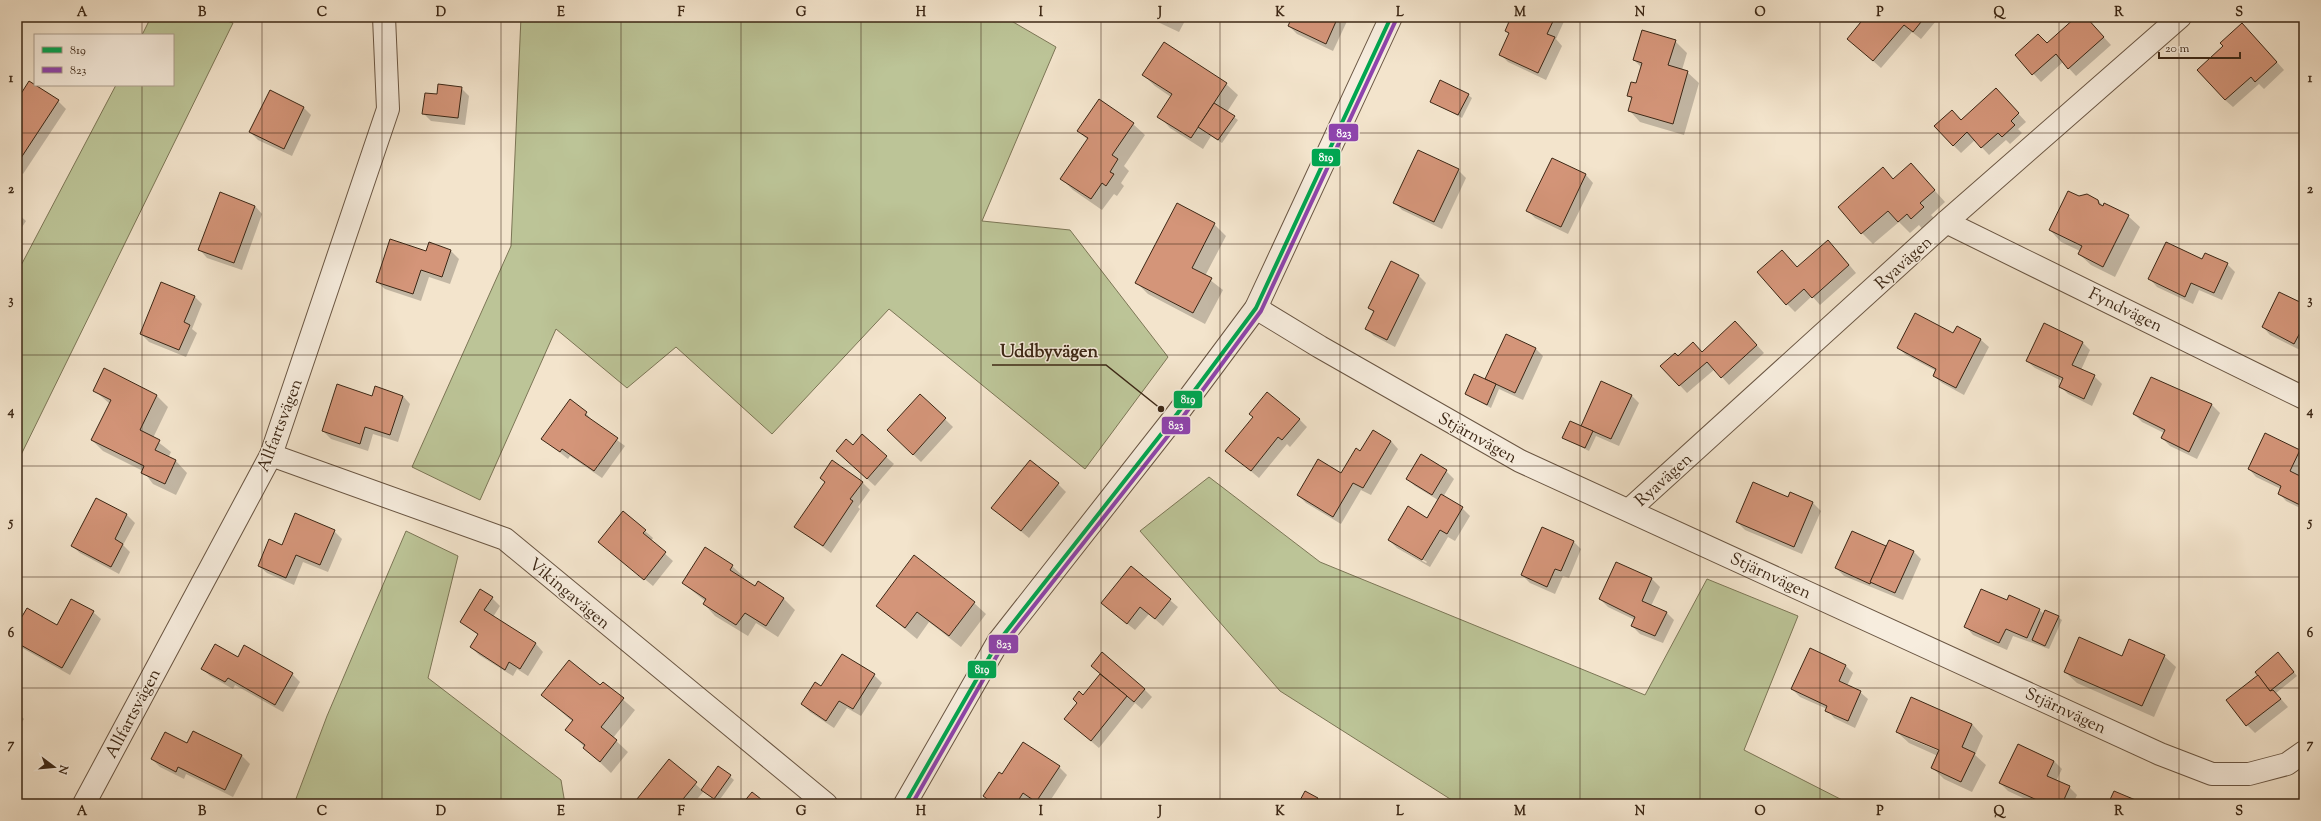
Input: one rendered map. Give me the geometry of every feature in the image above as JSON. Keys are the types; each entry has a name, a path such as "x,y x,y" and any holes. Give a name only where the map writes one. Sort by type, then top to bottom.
{"street":[{"name":"Allfartsvägen","path":"84,804 271,455 388,109 384,17"},
{"path":"906,804 998,642 1177,414 1256,308 1391,17"},
{"name":"Ryavägen","path":"1628,510 1946,222 2180,17"},
{"name":"Fyndvägen","path":"1946,222 2083,288 2304,398"},
{"name":"Stjärnvägen","path":"1256,308 1320,347 1520,461 2160,754 2212,774 2249,774 2286,764 2304,752"},
{"name":"Vikingavägen","path":"271,455 505,539 826,804"}],"green space":[{"path":"151,17 215,17 233,23 17,463 17,273 115,86 174,86 174,34 142,34"},
{"path":"521,17 1009,17 1008,19 1056,47 982,221 1070,230 1168,357 1085,469 889,309 772,434 676,347 627,388 556,329 480,500 412,467 511,246"},
{"path":"1209,477 1320,562 1645,695 1707,579 1798,616 1744,750 1850,804 1458,804 1280,691 1140,531"},
{"path":"406,531 458,556 428,678 561,780 565,804 294,804 327,716"}],"building":[{"path":"1158,17 1170,17 1168,22"},
{"path":"1292,17 1338,17 1326,44 1288,26"},
{"path":"1511,17 1555,17 1547,34 1555,37 1538,73 1499,55 1509,33 1505,31"},
{"path":"1865,17 1925,17 1913,32 1904,25 1873,61 1847,39"},
{"path":"2076,17 2086,17 2104,37 2068,69 2056,54 2032,75 2015,55 2038,34 2047,43"},
{"path":"2242,23 2277,62 2255,82 2251,77 2225,100 2197,70 2223,46 2220,43"},
{"path":"1642,30 1676,40 1668,65 1688,71 1673,124 1628,111 1632,97 1627,96 1631,82 1636,83 1642,63 1633,60"},
{"path":"1164,42 1227,83 1191,138 1157,117 1172,94 1142,75"},
{"path":"1440,80 1469,94 1458,115 1430,102"},
{"path":"29,81 34,84 34,86 37,86 59,100 17,164 17,100"},
{"path":"438,84 462,87 458,118 422,114 425,93 437,94"},
{"path":"1996,88 2019,113 2011,121 2015,125 2002,137 1998,133 1981,148 1967,132 1953,146 1934,126 1952,110 1961,120"},
{"path":"270,90 304,107 284,149 249,132"},
{"path":"1099,99 1134,123 1112,155 1118,159 1110,172 1114,174 1106,186 1102,183 1091,199 1060,179 1088,138 1077,131"},
{"path":"1214,103 1235,116 1218,140 1198,127"},
{"path":"1418,150 1459,169 1434,222 1393,203"},
{"path":"1552,158 1586,174 1561,227 1526,211"},
{"path":"1911,163 1935,190 1920,203 1924,207 1911,219 1907,214 1898,222 1888,211 1861,234 1838,207 1883,167 1893,179"},
{"path":"2068,191 2079,196 2087,194 2098,200 2099,204 2103,206 2104,203 2129,215 2103,267 2078,254 2082,246 2049,230"},
{"path":"220,192 255,206 234,263 198,250"},
{"path":"1177,203 1215,223 1192,268 1212,278 1193,313 1135,283"},
{"path":"390,239 426,251 429,242 451,250 442,277 421,270 413,294 376,282"},
{"path":"1828,240 1849,265 1812,298 1804,289 1786,305 1757,272 1782,250 1797,267"},
{"path":"2166,242 2202,259 2205,253 2228,263 2214,293 2191,283 2185,297 2148,279"},
{"path":"1391,261 1419,275 1387,340 1365,329 1374,311 1368,308"},
{"path":"161,282 195,296 184,322 190,325 179,350 140,334"},
{"path":"2279,292 2304,304 2304,325 2294,344 2262,327"},
{"path":"1915,313 1953,333 1957,326 1981,339 1956,388 1933,376 1936,369 1897,348"},
{"path":"1735,321 1757,345 1721,378 1707,362 1679,386 1660,366 1675,353 1678,356 1693,342 1702,352"},
{"path":"2044,323 2083,342 2072,365 2095,375 2084,399 2059,387 2063,378 2026,361"},
{"path":"1506,334 1536,348 1515,393 1485,379"},
{"path":"104,368 157,395 140,430 160,440 155,450 176,460 165,484 141,473 144,466 91,440 111,400 93,391"},
{"path":"1474,374 1496,384 1487,405 1465,394"},
{"path":"2151,377 2212,404 2189,452 2161,438 2165,430 2133,414"},
{"path":"1601,381 1632,395 1611,439 1581,426"},
{"path":"337,384 372,396 375,386 403,396 390,435 365,427 360,444 322,431"},
{"path":"1267,392 1300,419 1282,440 1278,437 1251,471 1225,451 1253,417 1249,414"},
{"path":"920,394 946,418 913,455 887,430"},
{"path":"570,399 587,412 585,415 618,438 594,471 562,449 560,452 541,439"},
{"path":"1570,421 1593,431 1585,448 1562,438"},
{"path":"1373,430 1391,441 1363,488 1353,483 1333,517 1297,495 1318,459 1341,473 1356,448 1360,451"},
{"path":"2265,433 2300,450 2290,471 2304,478 2304,501 2302,506 2278,494 2281,486 2248,469"},
{"path":"862,434 887,456 867,479 836,451 846,439 853,445"},
{"path":"1421,454 1447,470 1432,495 1406,479"},
{"path":"832,460 863,482 850,499 853,501 823,546 794,527 825,482 820,478"},
{"path":"1030,460 1059,483 1021,531 991,508"},
{"path":"1753,482 1788,497 1790,492 1813,502 1794,547 1736,522"},
{"path":"1441,494 1463,507 1447,534 1440,530 1422,560 1388,540 1408,506 1427,518"},
{"path":"96,498 127,514 115,539 123,544 111,567 71,546"},
{"path":"623,511 646,530 643,533 666,552 644,580 598,542"},
{"path":"295,513 335,530 320,565 296,555 286,578 258,566 269,539 282,545"},
{"path":"1542,527 1574,541 1561,571 1555,569 1547,587 1521,575"},
{"path":"1852,531 1886,546 1870,584 1835,568"},
{"path":"1889,540 1914,551 1895,593 1870,582"},
{"path":"705,547 733,565 730,570 755,586 758,581 784,598 766,626 745,613 736,625 703,604 706,599 682,583"},
{"path":"914,555 975,602 949,636 917,612 905,628 876,606"},
{"path":"1616,562 1652,578 1642,601 1667,612 1655,636 1631,626 1635,617 1599,599"},
{"path":"1131,566 1171,599 1155,619 1140,607 1127,624 1101,603"},
{"path":"480,589 493,597 484,610 536,643 520,669 509,662 505,670 470,647 478,634 460,622"},
{"path":"1981,589 2007,600 2009,595 2040,609 2027,638 2006,629 1999,643 1964,627"},
{"path":"71,599 94,611 62,668 17,643 17,625 27,608 57,625"},
{"path":"2045,610 2059,616 2045,646 2032,640"},
{"path":"2079,637 2122,656 2129,639 2165,655 2142,706 2064,672"},
{"path":"215,644 238,657 244,645 293,673 275,705 228,678 225,682 201,669"},
{"path":"1810,648 1846,665 1839,681 1861,691 1848,721 1825,711 1827,706 1791,689"},
{"path":"1102,652 1145,689 1134,702 1091,666"},
{"path":"2278,652 2294,672 2270,691 2255,672"},
{"path":"842,654 875,674 853,709 839,701 826,721 801,704 815,682 821,686"},
{"path":"569,660 600,685 603,682 624,698 601,727 617,740 600,762 583,748 585,745 565,730 573,720 541,695"},
{"path":"1100,674 1127,696 1091,741 1064,719 1077,703 1073,699 1079,691 1083,695"},
{"path":"2258,675 2270,691 2273,690 2281,699 2246,726 2226,700"},
{"path":"1911,697 1972,724 1962,747 1975,753 1961,782 1931,768 1939,750 1896,732"},
{"path":"193,731 242,755 225,790 178,767 176,772 151,759 165,732 187,743"},
{"path":"1023,742 1060,766 1036,802 1023,793 1016,804 994,804 983,796 999,772 1002,774"},
{"path":"2018,744 2054,761 2047,776 2070,786 2062,804 2035,804 2037,800 1999,783"},
{"path":"669,759 697,782 679,804 633,804"},
{"path":"718,766 731,775 714,799 701,790"},
{"path":"1305,791 1318,798 1315,804 1298,804"},
{"path":"2114,791 2145,804 2108,804"},
{"path":"752,792 766,803 742,804"}],"transit line":[{"name":"819","path":"905,804 998,642 1177,414 1256,308 1391,17"},
{"name":"823","path":"912,804 1003,645 1182,418 1261,311 1396,20"}],"place":[{"name":"Uddbyvägen","path":"1161,409"}]}
